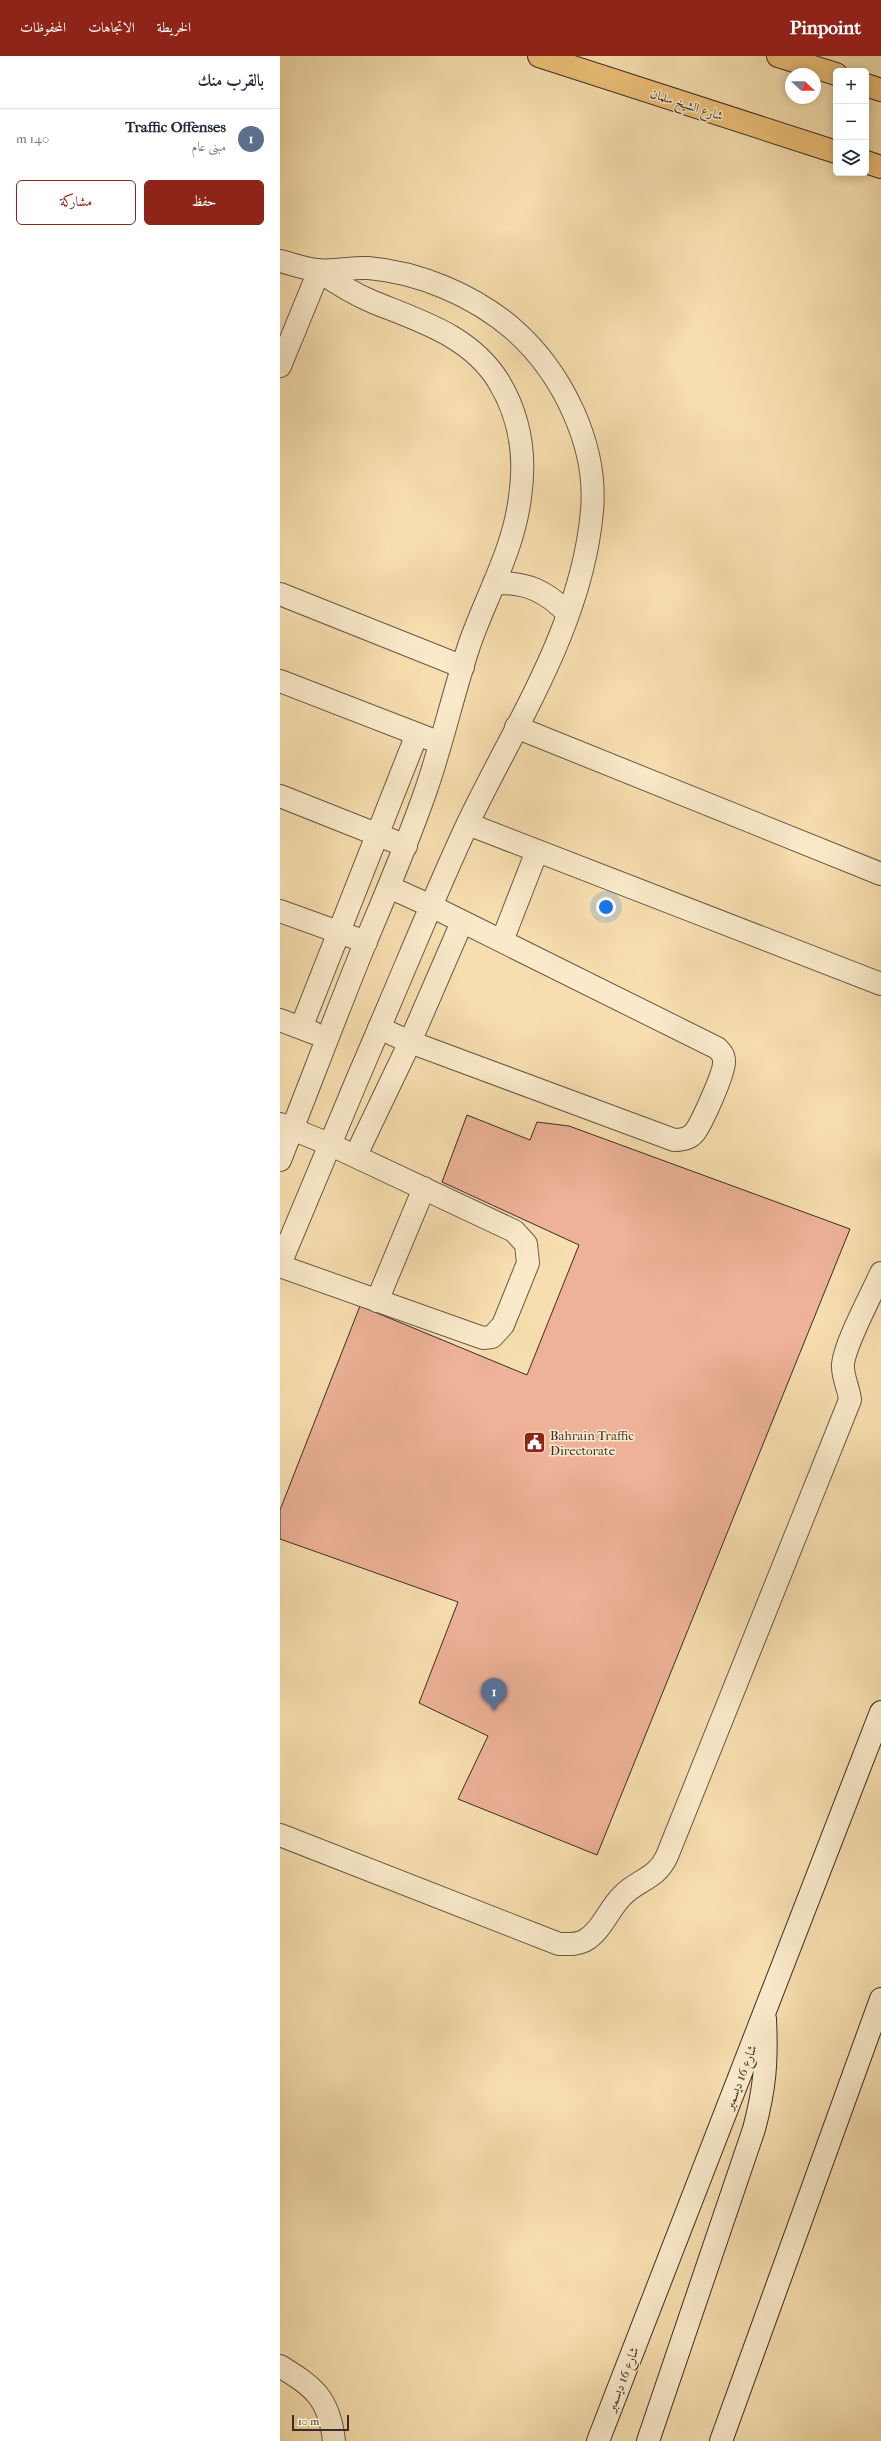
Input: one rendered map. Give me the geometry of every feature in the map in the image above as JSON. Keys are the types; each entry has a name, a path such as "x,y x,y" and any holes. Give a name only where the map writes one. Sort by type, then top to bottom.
{"main road":[{"name":"شارع الشيخ سلمان","path":"539,56 833,151"},
{"path":"778,56 833,73"},
{"path":"869,86 881,90"},
{"path":"869,163 881,167"}],"street":[{"path":"280,261 319,271 355,293 427,324 458,340 480,358 498,380 511,404 519,430 523,458 520,498 512,536 470,642 441,743 406,846 366,942 329,1039 286,1127 280,1160"},
{"path":"286,1127 329,1144 356,1155 514,1231 522,1237 528,1253 528,1263 503,1325 492,1337 482,1338 280,1265 329,1144 431,906 468,824 542,678 568,614 584,560 593,507 589,464 578,423 559,385 534,351 514,330 490,312 467,298 419,279 393,272 369,268 319,271"},
{"path":"280,366 319,271"},
{"path":"494,583 528,585 543,592 568,614"},
{"path":"280,594 463,667"},
{"path":"280,681 441,743"},
{"path":"516,727 881,874"},
{"path":"301,1028 417,734"},
{"path":"280,796 406,846"},
{"path":"468,824 881,984"},
{"path":"502,941 537,851"},
{"path":"379,1028 410,1042 667,1138 681,1140 694,1133 724,1069 723,1055 717,1048 390,887"},
{"path":"280,911 366,942"},
{"path":"356,1155 410,1042 462,922"},
{"path":"280,1020 329,1039"},
{"path":"377,1301 424,1188"},
{"path":"280,1835 560,1944 583,1941 594,1934 622,1896 633,1886 655,1875 667,1856 850,1400 849,1391 843,1374 845,1355 881,1272"},
{"name":"شارع 16 ديسمبر","path":"598,2441 881,1712"},
{"path":"721,2441 881,1999"},
{"path":"648,2441 762,2098 767,2061 765,2012"},
{"path":"280,2366 310,2384 325,2404 334,2441"}],"building":[{"name":"Bahrain Traffic Directorate","path":"467,1115 530,1140 537,1122 569,1126 850,1229 597,1855 458,1799 488,1736 419,1703 458,1602 280,1539 280,1510 360,1306 527,1375 579,1245 442,1182"}],"place":[{"name":"Bahrain Traffic Directorate","path":"535,1442"},
{"name":"Traffic Offenses","path":"494,1711"}]}
